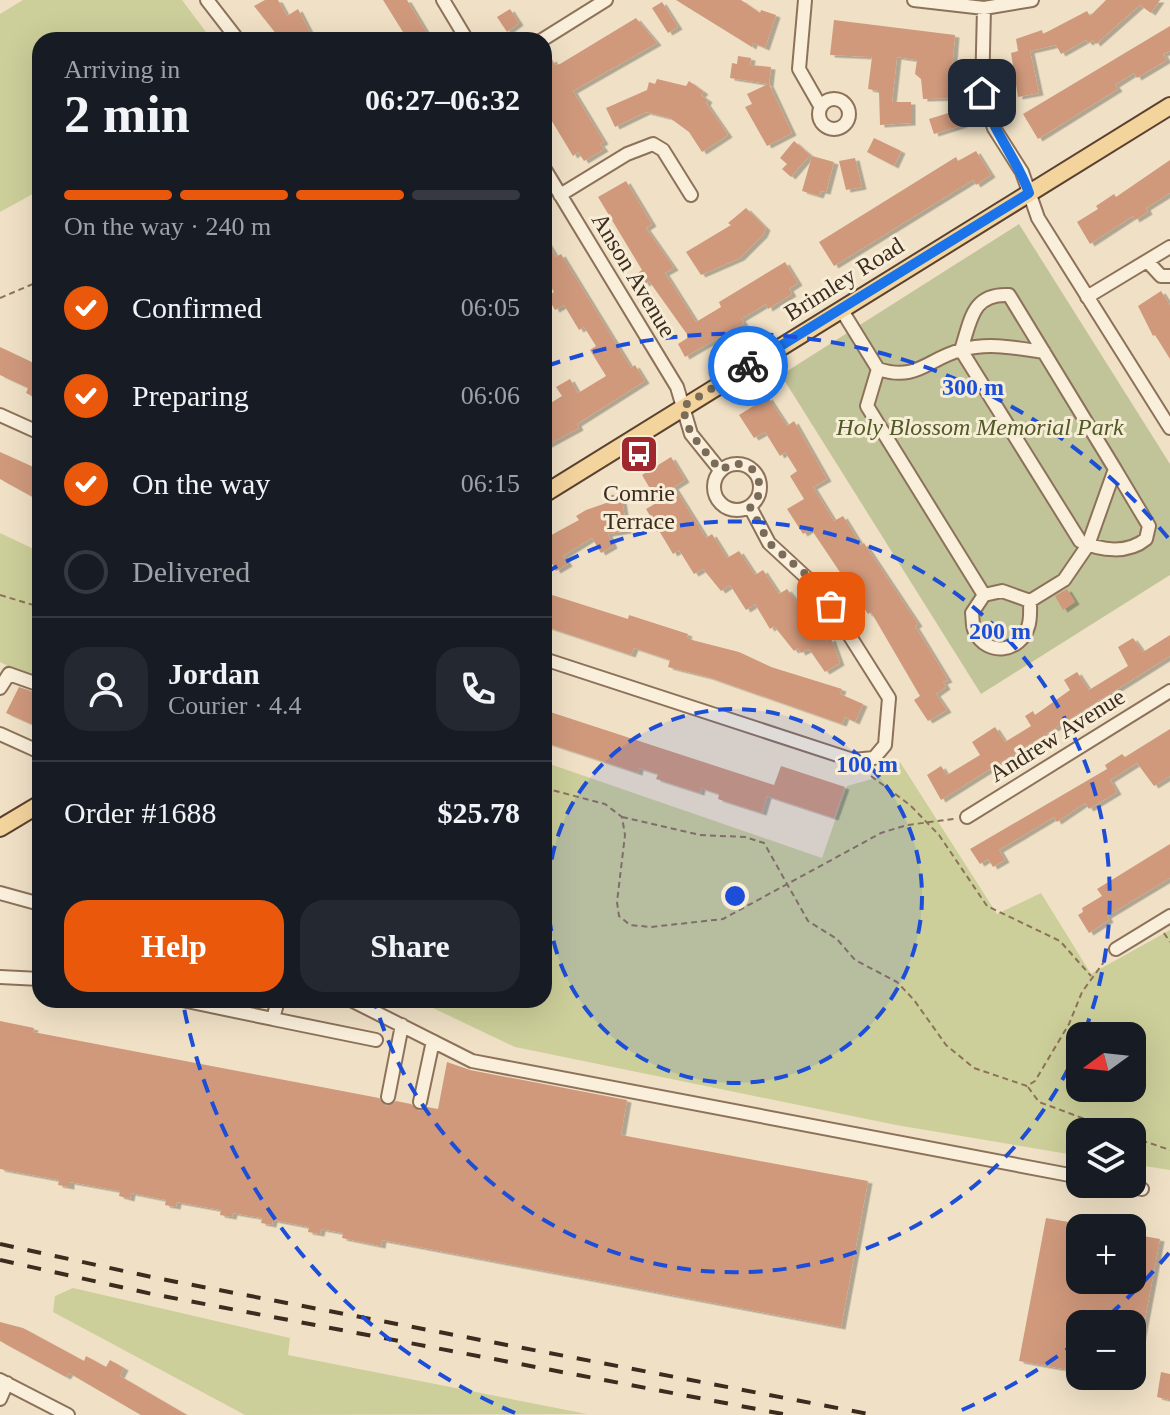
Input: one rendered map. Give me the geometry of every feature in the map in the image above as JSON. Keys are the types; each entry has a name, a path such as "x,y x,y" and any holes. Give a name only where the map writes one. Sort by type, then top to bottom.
{"main road":[{"name":"Brimley Road","path":"552,489 1170,106"},
{"path":"0,828 32,809"}],"street":[{"path":"207,0 232,32"},
{"path":"443,0 462,32"},
{"path":"552,34 606,0"},
{"path":"805,0 799,69 819,104"},
{"path":"914,0 984,8 1032,0"},
{"path":"984,8 982,93 994,128 1022,172 1038,218 1170,428"},
{"path":"560,195 627,154 653,144 663,150 691,195"},
{"name":"Anson Avenue","path":"552,182 677,387 682,407"},
{"path":"1087,297 1170,247"},
{"path":"1147,261 1161,276 1170,276"},
{"path":"991,294 1009,295 1146,518 1149,526 1146,539 1135,548 1119,550 1080,541 961,350 977,305 991,294"},
{"path":"841,309 878,369 898,375 911,373 961,350 997,345 1044,352"},
{"path":"878,369 867,406 984,595"},
{"path":"682,407 691,434 720,470"},
{"path":"0,415 32,429"},
{"path":"727,465 745,465 758,476 760,493 750,507 733,511 719,502 713,486 720,470 727,465"},
{"path":"1030,601 1064,580 1088,545 1115,469"},
{"path":"552,662 853,760 874,758 885,745 889,698 822,592 769,543 750,507"},
{"path":"1002,591 1030,601 1029,627 1020,642 1003,650 986,646 974,632 972,613 984,595 1002,591"},
{"path":"0,688 9,674 32,682"},
{"name":"Andrew Avenue","path":"967,817 1170,691"},
{"path":"0,734 32,748"},
{"path":"0,893 32,902"},
{"path":"1116,949 1170,916"},
{"path":"0,977 32,979"},
{"path":"220,1008 376,1040"},
{"path":"273,1019 276,1008"},
{"path":"367,1008 472,1061 1066,1174"},
{"path":"388,1097 402,1025"},
{"path":"420,1102 433,1041"},
{"path":"0,1399 3,1381 68,1415"}],"path":[{"path":"0,298 32,284"},
{"path":"0,595 32,605"},
{"path":"871,776 910,805 939,835 987,906 1060,941 1092,977"},
{"path":"552,790 605,804 622,817 671,829 745,837 764,843 808,921 837,939 855,960 897,982 946,1045 974,1068 1027,1086 1039,1102 1082,1118"},
{"path":"622,817 623,866 617,902 619,916 630,925 651,927 723,919 881,833 967,817"},
{"path":"1027,1086 1035,1081 1069,1024 1092,977 1116,949"},
{"path":"1146,1142 1170,1150"}],"green space":[{"path":"23,0 182,0 206,32 32,32 32,194 0,212 0,14"},
{"name":"Holy Blossom Memorial Park","path":"1019,224 1170,464 1170,575 981,694 781,375"},
{"path":"0,533 32,548 32,678 0,662"},
{"path":"900,762 997,914 1041,893 1091,974 1170,930 1170,1170 1146,1166 1146,1118 1066,1118 1066,1154 896,1125 515,1047 433,1008 552,1008 552,765 822,858 847,786 879,777"},
{"path":"73,1288 290,1338 288,1355 587,1414 245,1415 53,1312 55,1296"}],"building":[{"path":"265,0 278,0 287,16 298,9 310,32 275,32 254,6"},
{"path":"383,0 407,0 426,32 403,32"},
{"path":"676,0 741,0 760,13 761,10 776,15 765,48 753,43 752,47"},
{"path":"1106,0 1160,0 1151,13 1140,5 1096,44 1093,40 1088,43 1086,40 1061,54 1056,45 1030,51 1039,93 1018,97 1011,53 1018,51 1016,39 1042,30 1043,34 1087,11 1090,16"},
{"path":"662,2 678,27 668,33 652,8"},
{"path":"510,9 519,23 507,32 497,17"},
{"path":"636,18 657,43 573,91 604,142 600,144 604,149 584,161 578,152 573,156 552,121 552,59 555,65"},
{"path":"834,20 955,35 951,82 953,98 923,99 921,79 915,74 917,60 897,57 892,102 911,102 911,123 880,125 879,91 868,89 872,57 830,55"},
{"path":"1170,26 1170,51 1163,54 1167,60 1137,78 1134,73 1115,85 1118,89 1038,139 1023,114"},
{"path":"738,56 751,58 750,65 771,67 769,84 792,133 767,146 745,107 752,104 747,94 768,84 730,78 732,63 737,64"},
{"path":"657,79 686,86 689,81 704,92 701,95 708,100 706,103 728,135 702,152 689,132 670,118 646,112 615,127 606,108 647,90 649,82 655,84"},
{"path":"958,110 963,125 934,134 929,119"},
{"path":"874,138 901,151 894,166 867,152"},
{"path":"794,141 810,155 791,177 782,169 787,164 780,158"},
{"path":"976,151 991,175 976,185 973,180 834,266 819,242 956,157 958,161"},
{"path":"812,156 834,162 826,192 821,191 819,196 802,191"},
{"path":"855,158 862,187 846,190 839,161"},
{"path":"1170,160 1170,193 1146,208 1148,212 1135,220 1133,216 1090,244 1077,222 1114,194 1116,197"},
{"path":"626,181 652,224 646,228 674,268 665,273 696,322 721,307 719,302 785,262 798,283 789,289 792,294 768,309 766,304 741,319 744,323 685,357 678,344 689,337 649,281 645,284 638,273 642,270 598,197"},
{"path":"746,208 766,228 763,235 740,258 701,275 686,252 731,225 728,223"},
{"path":"552,250 556,257 561,254 631,368 635,365 645,381 577,424 579,428 552,443 552,402 562,396 556,387 570,379 578,393 606,376 590,350 596,346 584,327 579,330 564,305 555,310 552,305"},
{"path":"1161,291 1170,305 1170,359 1153,336 1138,306"},
{"path":"0,347 32,362 32,396 26,393 28,388 0,375"},
{"path":"768,397 787,426 794,421 827,479 813,487 834,521 843,516 861,545 864,543 918,624 915,626 948,680 943,682 946,687 936,694 947,710 928,721 914,700 920,696 871,612 868,614 811,529 803,534 787,509 804,499 790,476 797,471 785,452 780,456 765,432 754,438 739,415"},
{"path":"0,452 32,466 32,497 0,479"},
{"path":"671,457 685,480 674,487 706,538 712,534 727,558 739,551 755,575 763,570 779,594 787,589 826,641 831,638 840,663 825,672 809,649 801,653 798,648 794,651 774,626 770,629 755,604 746,610 730,585 721,591 703,569 694,574 679,550 673,554 646,509 658,502 642,475"},
{"path":"621,494 627,531 608,534 613,546 601,553 592,538 563,556 568,564 556,571 552,564 552,535 579,520 576,516 586,510 612,501 611,495"},
{"path":"1067,589 1075,602 1063,610 1055,596"},
{"path":"552,595 688,634 687,637 692,640 739,652 771,667 842,689 840,694 863,704 855,722 845,717 842,724 708,677 668,667 670,660 634,648 631,655 552,629"},
{"path":"1170,635 1170,656 941,800 927,775 941,766 947,775 980,755 972,742 995,727 1005,742 1031,726 1025,716 1033,711 1035,715 1070,690 1064,680 1077,672 1089,690 1128,666 1118,647 1133,638 1143,652"},
{"path":"19,687 32,691 32,724 6,713"},
{"path":"552,713 774,785 781,766 845,787 834,818 767,796 762,813 718,799 719,794 701,788 700,793 656,779 658,774 639,768 638,773 552,745"},
{"path":"1170,729 1170,776 1154,786 1137,763 1110,780 1117,792 1089,809 1085,803 1057,822 1054,817 999,850 1005,860 993,867 988,859 980,864 970,849 1107,769 1105,765 1122,754 1125,757"},
{"path":"1170,844 1170,878 1107,916 1109,920 1089,933 1078,915 1083,912 1082,908 1102,896 1097,889"},
{"path":"0,1021 34,1028 33,1032 379,1098 386,1106 396,1101 411,1104 419,1111 427,1107 438,1109 447,1062 470,1070 627,1100 621,1135 868,1181 841,1327 382,1240 381,1246 342,1238 343,1233 321,1229 320,1234 308,1232 309,1227 273,1220 272,1225 261,1223 262,1218 233,1213 232,1217 220,1215 221,1210 177,1202 176,1207 165,1205 166,1200 131,1193 130,1199 119,1196 120,1191 70,1182 70,1187 58,1185 59,1180 0,1169"},
{"path":"1046,1218 1066,1222 1066,1294 1146,1294 1146,1236 1160,1239 1146,1313 1146,1310 1066,1310 1066,1369 1019,1361"},
{"path":"0,1322 23,1328 84,1361 86,1356 106,1367 110,1360 124,1368 120,1376 187,1415 141,1415 69,1373 66,1377 0,1341"},
{"path":"1161,1372 1170,1374 1170,1400 1157,1397"}],"railway":[{"path":"0,1244 156,1278 874,1415"},
{"path":"0,1260 152,1294 788,1415"}],"way so far":[{"path":"748,366 682,407 691,434 720,470 736,463 752,469 758,476 760,493 750,507 769,543 809,577 831,606"}],"place":[{"name":"Comrie Terrace","path":"639,454"}],"route":[{"path":"748,366 1029,193 1022,172 994,128 982,93"}]}
